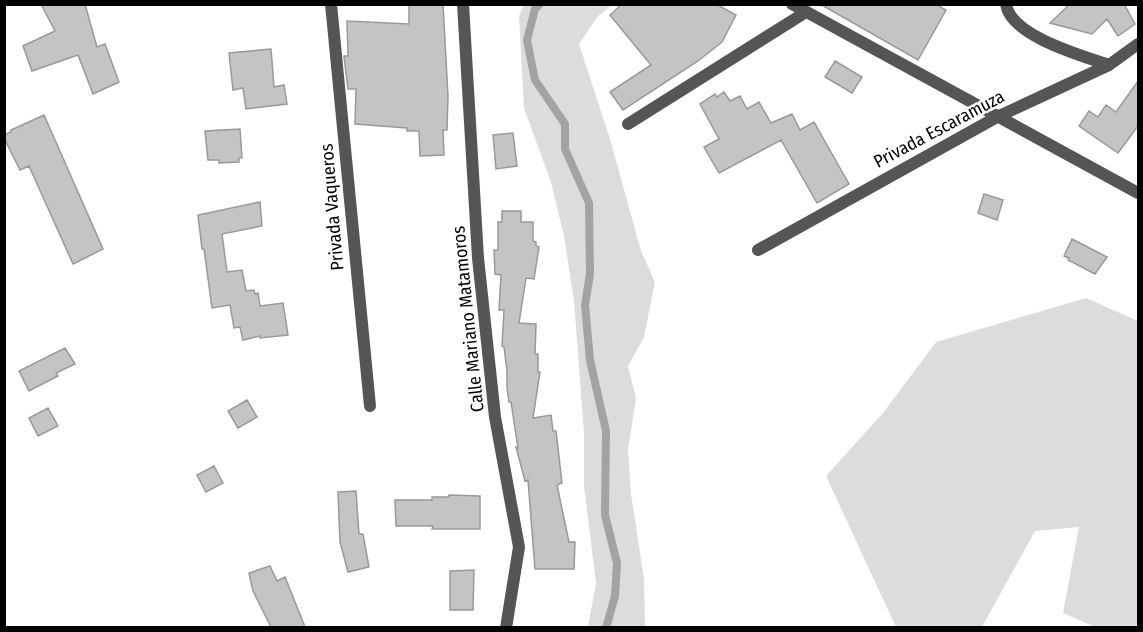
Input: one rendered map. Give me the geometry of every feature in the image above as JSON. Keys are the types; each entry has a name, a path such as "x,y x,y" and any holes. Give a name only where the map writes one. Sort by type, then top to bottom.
{"street":[{"name":"Privada Vaqueros","path":"331,4 370,406"},
{"name":"Calle Mariano Matamoros","path":"462,4 478,258 495,417 519,547 506,627"},
{"path":"792,4 1138,193"},
{"path":"1006,4 1006,9 1017,24 1058,47 1109,64"},
{"path":"628,124 806,12"},
{"name":"Privada Escaramuza","path":"758,250 997,117 1109,64 1138,44"}],"shaded area":[{"path":"524,5 612,5 598,16 579,44 610,139 641,251 655,282 644,337 628,366 636,399 628,449 631,494 644,579 645,627 588,627 596,583 584,486 584,434 574,301 564,236 551,182 524,108 519,16"},
{"path":"1086,298 1138,321 1138,625 1129,628 1095,627 1063,613 1079,527 1035,531 982,627 896,627 826,476 883,413 936,342"}],"building":[{"path":"41,4 85,4 97,47 105,44 119,82 93,94 78,55 32,71 23,46 55,31"},
{"path":"409,4 443,4 448,96 447,130 443,130 444,155 420,156 419,131 355,124 356,89 348,89 344,57 348,56 347,21 409,24"},
{"path":"622,4 716,4 736,15 722,42 698,61 623,110 610,92 651,65 610,15"},
{"path":"820,4 935,4 946,10 918,60"},
{"path":"1070,4 1124,4 1135,24 1118,36 1107,19 1092,34 1050,23"},
{"path":"271,49 274,87 284,85 287,104 246,109 243,88 233,90 229,53"},
{"path":"835,61 862,77 852,93 825,77"},
{"path":"1138,81 1138,126 1118,153 1079,126 1089,111 1098,117 1106,105 1116,112"},
{"path":"724,92 730,101 740,96 747,109 759,102 771,123 792,114 800,130 814,122 849,184 817,203 781,140 719,173 704,147 719,139 700,104 715,94 717,97"},
{"path":"44,115 103,249 73,264 29,166 20,170 4,138 4,135 11,130"},
{"path":"240,129 242,158 239,158 239,162 219,163 219,160 208,160 205,131"},
{"path":"513,133 517,166 496,169 493,135"},
{"path":"984,194 1003,200 997,220 978,213"},
{"path":"260,202 262,226 222,234 227,272 242,270 246,291 254,290 255,294 258,293 260,306 283,303 288,335 260,338 260,336 243,340 240,327 234,328 230,305 212,308 198,215"},
{"path":"502,211 521,211 521,222 533,222 533,241 539,247 534,279 526,278 519,323 536,324 535,354 538,354 538,372 540,372 533,418 551,415 553,431 556,431 562,483 557,485 569,542 575,542 574,569 535,569 528,480 525,481 516,447 518,448 507,388 504,347 502,346 504,310 499,310 501,275 495,274 494,250 498,250 498,222 502,222"},
{"path":"1072,239 1107,257 1095,274 1064,256"},
{"path":"65,348 75,364 56,373 58,376 29,391 19,371"},
{"path":"247,400 257,417 238,428 228,411"},
{"path":"48,408 58,426 38,436 29,418"},
{"path":"214,466 223,483 206,492 197,475"},
{"path":"356,491 359,534 363,534 369,567 348,572 340,542 338,492"},
{"path":"449,495 480,496 480,529 396,526 395,500 432,500 432,497 449,497"},
{"path":"270,566 277,581 285,577 305,627 271,627 253,591 249,573"},
{"path":"474,570 473,610 450,610 450,571"}],"waterway":[{"path":"540,4 535,9 527,40 535,80 565,124 565,149 589,203 590,274 585,305 590,360 606,431 605,515 617,563 615,596 606,628"}]}
